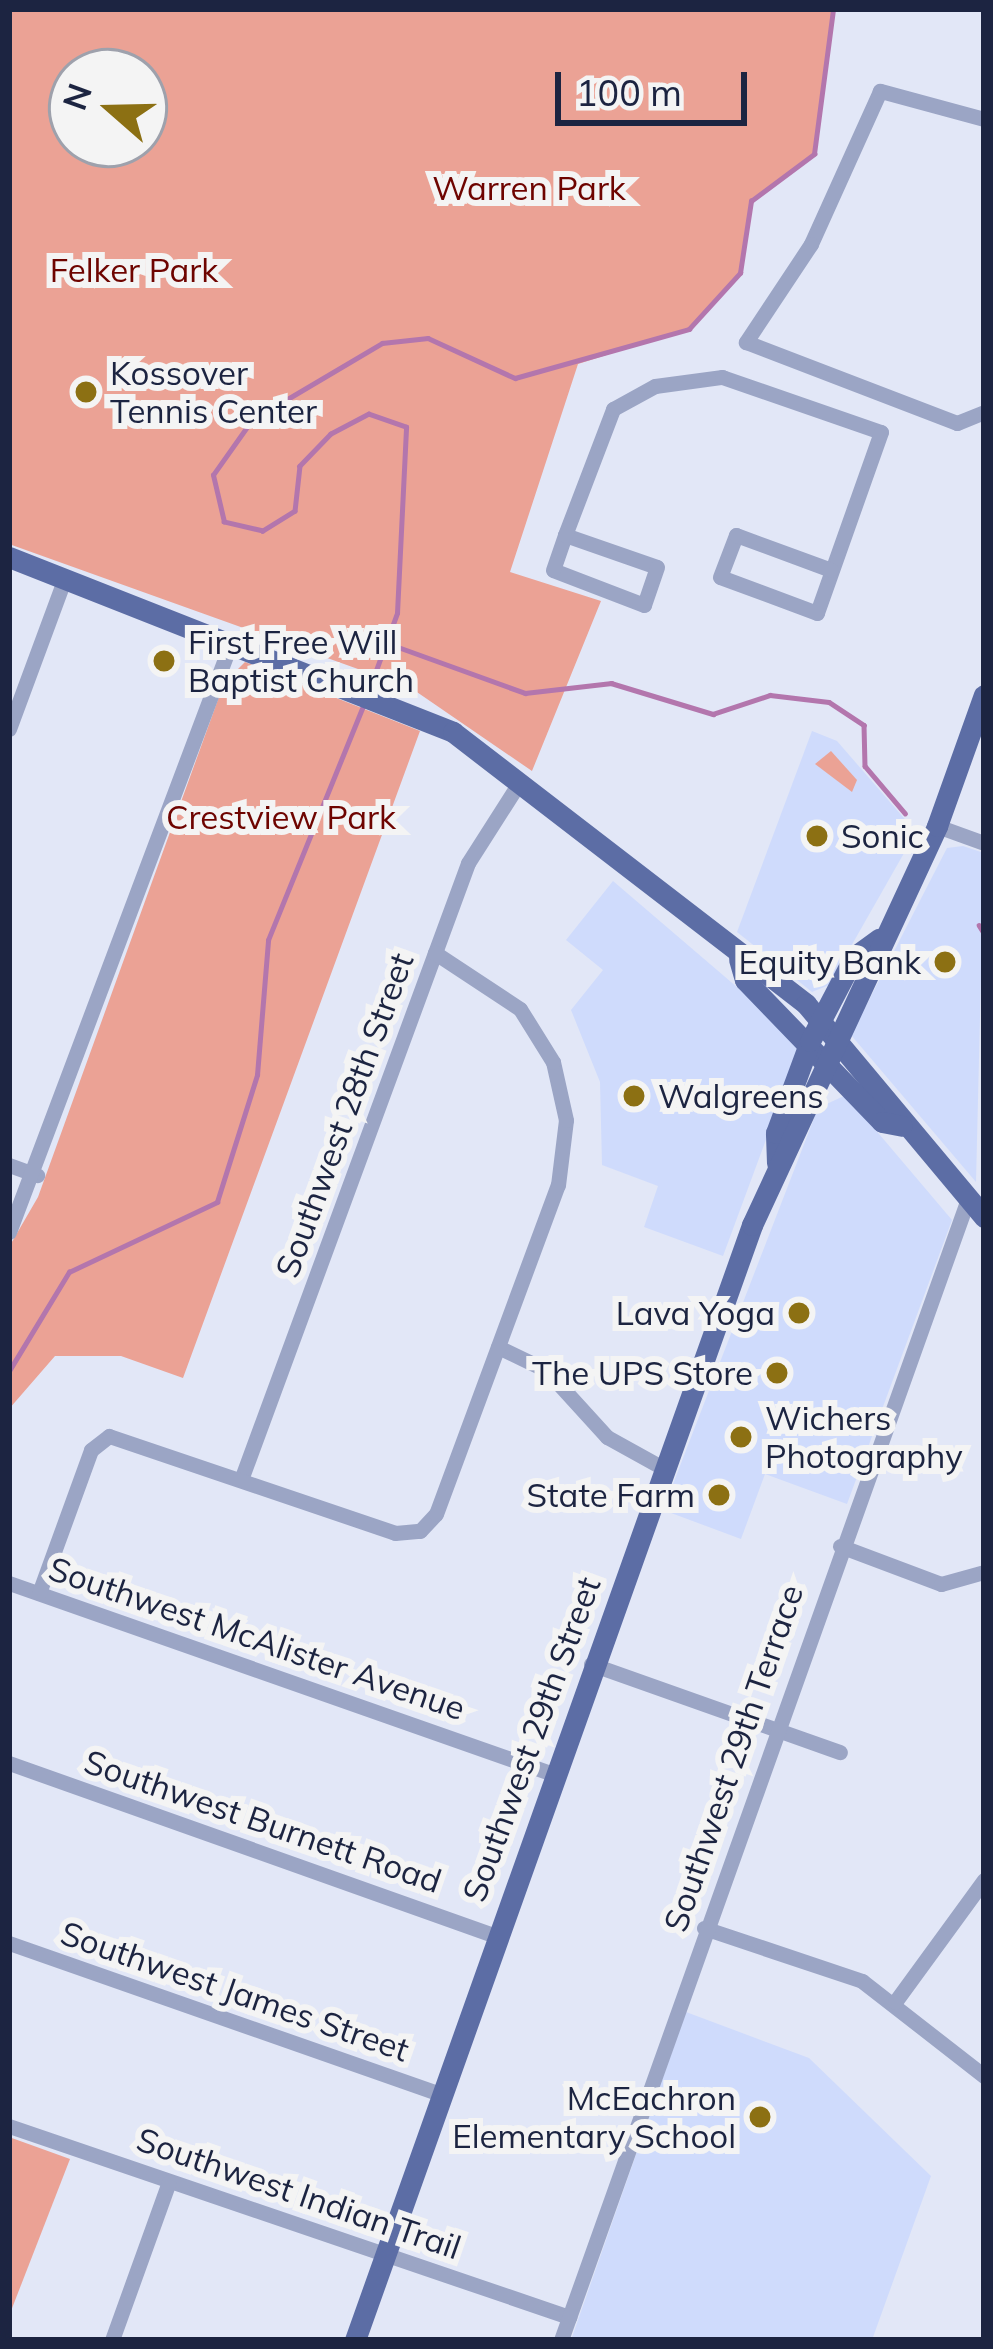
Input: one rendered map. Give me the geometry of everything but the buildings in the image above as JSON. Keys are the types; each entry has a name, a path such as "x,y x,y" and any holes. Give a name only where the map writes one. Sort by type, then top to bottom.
{"main road":[{"path":"9,557 400,705 519,783 739,959 760,963 820,1018 899,1106 902,1126 984,1217"},
{"name":"Southwest 29th Street","path":"355,2340 591,1664 777,1163 828,1061 879,939 937,826 984,695"},
{"name":"Southwest 29th Street","path":"777,1163 776,1133 820,1018 854,957 879,939"},
{"path":"739,959 746,980 810,1041 882,1121 902,1126"}],"street":[{"path":"984,119 880,91 811,244 746,342 957,423 984,412"},
{"path":"565,535 658,567 644,605 553,570 565,535 613,409 655,386 722,377 881,432 818,613 720,577 736,535 831,570"},
{"path":"9,729 65,578"},
{"path":"9,1232 37,1175 232,640"},
{"name":"Southwest 28th Street","path":"242,1477 469,862 519,783"},
{"path":"937,826 984,842"},
{"path":"39,1593 91,1450 109,1436 242,1477 395,1533 420,1531 498,1347 559,1184 564,1105 520,1009 435,953"},
{"path":"9,1165 37,1175"},
{"name":"Southwest 29th Terrace","path":"561,2340 773,1728 968,1199"},
{"path":"498,1347 546,1370 607,1437 663,1468"},
{"path":"840,1546 941,1584 984,1572"},
{"name":"Southwest McAlister Avenue","path":"9,1583 553,1774"},
{"path":"591,1664 840,1752"},
{"name":"Southwest Burnett Road","path":"9,1763 496,1936"},
{"path":"895,2002 984,1880"},
{"path":"704,1928 895,2002 984,2076"},
{"name":"Southwest James Street","path":"9,1943 441,2094"},
{"name":"Southwest Indian Trail","path":"9,2126 569,2318"},
{"path":"112,2340 169,2182"}],"shaded area":[{"path":"812,731 837,741 916,832 829,985 812,992 737,932"},
{"path":"963,846 984,853 976,1182 851,1035 947,848"},
{"path":"613,881 794,1036 798,1053 723,1256 644,1227 658,1186 602,1165 600,1082 571,1010 603,970 566,940"},
{"path":"846,1095 952,1220 847,1504 765,1474 741,1539 663,1510 818,1108"},
{"name":"McEachron Elementary School","path":"686,2012 809,2058 931,2176 872,2340 571,2340"}],"green space":[{"path":"9,9 833,9 814,154 751,201 740,273 689,329 578,364 510,572 601,601 532,771 411,688 9,544"},
{"name":"Crestview Park","path":"245,662 420,731 183,1378 121,1356 55,1356 9,1409 9,1247 38,1197 224,683"},
{"path":"831,751 857,780 852,792 815,764"},
{"path":"9,2137 70,2159 9,2316"}],"waterway":[{"path":"368,692 397,613 406,427 369,414 331,434 300,466 295,511 263,531 224,522 213,475 252,420 382,343 428,338 515,378 689,329 740,273 751,201 814,154 833,9"},
{"path":"387,643 525,693 611,683 713,714 770,695 829,702 864,725 865,766 905,813"},
{"path":"9,1371 69,1272 217,1202 257,1075 268,940 364,703"},
{"path":"979,925 984,933"}],"place":[{"name":"Kossover Tennis Center","path":"86,392"},
{"name":"First Free Will Baptist Church","path":"164,661"},
{"name":"Sonic","path":"817,836"},
{"name":"Equity Bank","path":"945,962"},
{"name":"Walgreens","path":"634,1096"},
{"name":"Lava Yoga","path":"799,1313"},
{"name":"The UPS Store","path":"777,1373"},
{"name":"Wichers Photography","path":"741,1437"},
{"name":"State Farm","path":"719,1495"},
{"name":"McEachron Elementary School","path":"760,2117"}],"park label":[{"name":"Warren Park","path":"529,188"},
{"name":"Felker Park","path":"134,270"}]}
